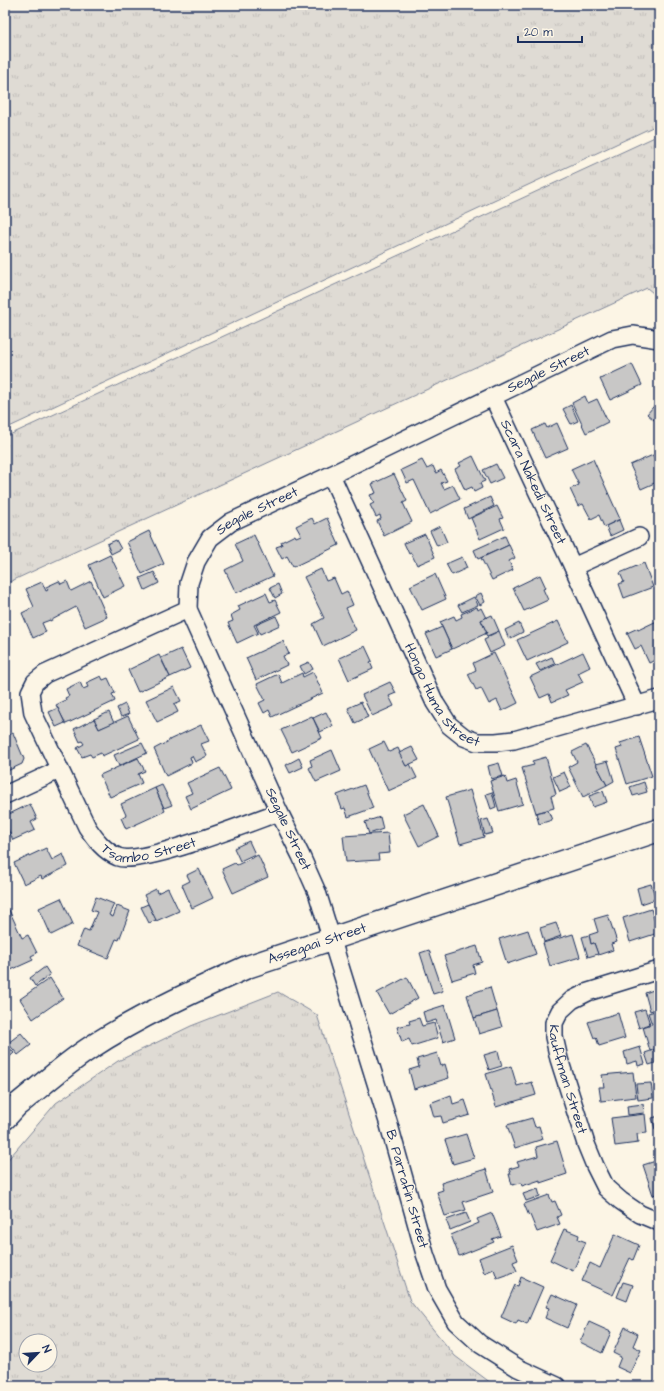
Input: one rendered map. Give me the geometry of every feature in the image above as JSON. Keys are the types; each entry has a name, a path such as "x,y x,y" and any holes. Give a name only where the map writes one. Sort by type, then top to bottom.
{"street":[{"name":"Segale Street","path":"330,939 317,892 279,812 188,609 189,582 196,562 210,538 231,522 612,339 633,335 659,339"},
{"name":"Scara Nakedi Street","path":"493,397 637,706"},
{"name":"Hongo Huma Street","path":"331,475 435,703 449,725 464,737 477,742 514,740 659,699"},
{"path":"573,567 639,537"},
{"name":"Tsambo Street","path":"188,609 45,674 35,682 30,692 33,713 87,827 98,842 119,858 134,858 183,846 279,812"},
{"path":"5,795 59,770"},
{"name":"Assegaai Street","path":"5,1118 21,1102 90,1048 150,1013 195,990 247,967 659,830"},
{"name":"B. Parrafin Street","path":"330,939 389,1125 423,1246 437,1289 456,1322 480,1344 518,1368 557,1386"},
{"name":"Kauffman Street","path":"659,970 588,992 572,1000 560,1011 554,1023 554,1037 559,1059 586,1144 606,1188 621,1202 640,1214 659,1222"}],"green space":[{"path":"5,5 659,5 659,124 5,429"},
{"path":"659,135 659,298 647,288 5,584 5,437"},
{"path":"278,992 317,1015 410,1301 455,1356 495,1386 5,1386 5,1163 56,1103 118,1061 191,1026"}],"building":[{"path":"632,364 642,385 610,400 600,379"},
{"path":"585,396 588,403 597,399 608,422 586,433 572,403"},
{"path":"659,400 659,424 647,414"},
{"path":"571,405 578,421 571,424 563,409"},
{"path":"557,423 568,448 545,458 532,430 545,424 547,428"},
{"path":"653,455 659,468 659,481 641,489 630,465"},
{"path":"473,456 485,481 480,483 482,488 474,492 472,487 465,490 455,469 461,466 459,463"},
{"path":"593,459 620,519 604,527 599,515 591,519 583,504 578,506 570,489 579,485 571,469"},
{"path":"422,460 427,469 433,466 436,473 441,470 447,481 441,483 444,489 453,485 460,499 430,514 414,480 407,483 401,470"},
{"path":"496,464 503,478 490,484 483,470"},
{"path":"394,474 407,501 403,503 412,522 384,536 377,521 381,519 380,515 376,517 370,505 374,503 370,495 376,493 372,484"},
{"path":"490,497 494,506 468,519 464,509"},
{"path":"497,506 503,518 500,519 504,528 480,539 471,518"},
{"path":"312,518 315,524 327,518 339,545 293,567 287,556 282,559 276,547 282,545 281,542 295,535 296,537 301,535 296,526"},
{"path":"619,520 623,530 610,536 606,526"},
{"path":"440,526 447,542 437,546 430,531"},
{"path":"149,531 164,564 142,574 127,542"},
{"path":"425,534 435,557 417,565 411,553 409,554 404,543"},
{"path":"254,535 273,576 236,593 225,570 243,561 235,544"},
{"path":"505,536 509,545 478,559 474,550"},
{"path":"116,540 121,549 111,554 107,544"},
{"path":"509,545 515,558 509,561 513,570 492,580 481,558"},
{"path":"110,555 125,586 103,597 89,565"},
{"path":"462,557 467,568 452,575 446,564"},
{"path":"644,563 653,587 624,598 619,584 624,582 620,573"},
{"path":"321,569 326,581 334,578 341,594 347,591 353,605 346,608 356,630 323,646 313,624 324,618 304,577"},
{"path":"154,572 159,583 145,590 140,578"},
{"path":"435,574 446,599 422,610 410,586"},
{"path":"540,575 546,588 543,589 548,600 524,611 513,588"},
{"path":"59,581 61,584 67,581 71,591 91,581 107,617 85,627 76,607 50,621 42,623 46,632 33,638 22,613 34,607 26,589 42,582 46,591 48,590 46,587"},
{"path":"278,584 282,594 275,598 270,588"},
{"path":"266,593 270,602 275,600 281,612 254,625 258,633 237,643 228,623 233,621 231,615 240,610 238,606"},
{"path":"481,593 485,602 480,605 475,596"},
{"path":"474,597 478,605 462,612 458,605"},
{"path":"477,607 478,610 481,608 486,618 481,620 487,633 452,649 440,622 454,616 456,620 462,617 461,614"},
{"path":"492,615 499,631 487,636 481,620"},
{"path":"276,616 280,625 260,634 256,625"},
{"path":"659,620 659,663 657,659 649,663 641,646 635,649 627,633 638,628 638,630"},
{"path":"558,621 568,642 527,661 517,640"},
{"path":"519,623 523,632 509,639 505,630"},
{"path":"442,627 452,649 436,656 426,634"},
{"path":"499,631 505,646 490,653 484,640"},
{"path":"283,641 289,654 283,656 287,665 256,680 246,658"},
{"path":"365,646 372,661 370,662 373,669 349,680 339,658"},
{"path":"181,649 190,668 170,677 161,658"},
{"path":"583,652 590,667 578,673 583,682 565,690 568,695 552,702 549,694 540,698 530,677"},
{"path":"494,653 518,703 502,711 497,700 489,704 481,688 476,690 468,674 476,670 473,663"},
{"path":"159,655 170,677 138,692 128,670"},
{"path":"552,657 555,664 540,671 536,664"},
{"path":"309,662 313,669 304,674 300,666"},
{"path":"313,672 323,693 272,717 269,710 264,713 259,703 265,700 257,684 278,674 282,683 302,673 303,677"},
{"path":"101,676 103,680 108,678 115,693 112,694 115,701 66,724 56,705 66,700 65,698 69,696 66,689 80,682 83,689 88,687 86,683"},
{"path":"390,682 396,693 389,696 394,706 372,716 362,695"},
{"path":"174,687 181,701 174,704 178,712 157,722 146,700"},
{"path":"361,702 368,717 355,723 348,708"},
{"path":"125,704 129,714 121,717 117,708"},
{"path":"58,708 65,723 56,727 49,712"},
{"path":"109,712 114,723 99,729 94,719"},
{"path":"326,712 333,726 320,732 313,718"},
{"path":"128,716 139,739 102,756 101,753 92,757 90,754 82,757 77,748 84,744 82,741 80,742 74,729 94,719 99,729"},
{"path":"312,716 322,738 292,752 281,730"},
{"path":"201,725 209,741 201,744 207,756 195,762 192,756 190,757 192,763 166,776 154,749"},
{"path":"13,733 24,759 22,764 5,772 5,737"},
{"path":"639,737 652,776 627,784 616,749 622,747 620,743"},
{"path":"384,742 389,752 398,748 406,766 410,764 417,778 388,791 369,749"},
{"path":"142,743 147,753 119,766 114,755"},
{"path":"586,745 607,785 583,797 568,767 577,762 572,752"},
{"path":"412,747 419,760 406,766 399,753"},
{"path":"332,750 341,771 316,782 309,768 312,766 310,760"},
{"path":"546,757 556,794 551,796 554,808 536,813 522,768 534,765 532,761"},
{"path":"138,758 145,771 138,774 142,783 110,797 100,775"},
{"path":"299,758 303,767 290,773 286,765"},
{"path":"608,761 614,781 607,785 596,764"},
{"path":"499,763 503,776 491,779 488,766"},
{"path":"220,768 231,790 191,809 185,796 192,793 187,783"},
{"path":"564,772 571,787 560,792 553,777"},
{"path":"505,776 507,783 516,780 523,804 499,811 490,781"},
{"path":"644,782 647,792 633,796 630,787"},
{"path":"162,785 172,805 164,808 155,788"},
{"path":"364,785 373,808 348,817 345,808 342,809 337,795"},
{"path":"155,788 165,811 126,829 121,818 126,815 121,804"},
{"path":"470,790 484,837 460,844 446,797"},
{"path":"603,791 607,802 593,807 589,796"},
{"path":"492,792 496,807 491,809 486,794"},
{"path":"30,804 37,819 31,822 35,830 13,840 5,823 5,816"},
{"path":"424,804 439,836 419,846 403,814"},
{"path":"548,810 552,820 539,824 536,813"},
{"path":"380,817 383,829 369,834 365,822"},
{"path":"488,819 493,833 485,835 481,821"},
{"path":"388,833 390,853 378,854 379,860 346,862 343,836"},
{"path":"249,841 255,854 240,861 234,848"},
{"path":"46,848 52,860 63,854 68,866 42,879 41,876 24,884 14,863"},
{"path":"258,855 268,877 233,893 222,869 235,863 237,865"},
{"path":"199,869 213,898 192,908 182,885 190,881 187,875"},
{"path":"651,884 656,899 641,904 637,888"},
{"path":"168,888 179,911 156,921 144,895 156,889 157,893"},
{"path":"96,897 114,904 109,915 113,917 117,906 130,911 119,940 116,939 108,958 77,946 84,929 89,931 97,912 91,910"},
{"path":"61,898 73,924 51,935 39,908"},
{"path":"148,904 156,920 149,923 141,907"},
{"path":"651,909 658,933 630,942 623,918"},
{"path":"9,910 22,938 28,935 37,953 31,956 33,960 11,970 5,957 5,912"},
{"path":"608,915 617,942 611,944 613,950 598,955 594,943 591,944 589,935 598,932 594,919"},
{"path":"556,923 561,936 544,942 540,928"},
{"path":"528,930 536,954 507,964 499,939"},
{"path":"573,934 580,957 550,966 543,943"},
{"path":"589,935 591,944 594,943 598,954 588,957 582,937"},
{"path":"477,946 482,962 473,965 475,973 452,980 444,956"},
{"path":"429,950 443,991 433,994 420,953"},
{"path":"45,967 50,975 35,986 30,978"},
{"path":"407,977 418,998 389,1014 377,993"},
{"path":"50,978 63,998 33,1019 20,999"},
{"path":"490,987 497,1011 474,1018 467,995"},
{"path":"659,988 659,1008 650,1011 645,993"},
{"path":"445,1005 455,1038 443,1042 436,1020 426,1023 423,1012"},
{"path":"645,1009 650,1024 639,1028 634,1012"},
{"path":"659,1010 659,1048 650,1051 643,1027 652,1024 648,1013"},
{"path":"497,1011 502,1027 479,1034 474,1018"},
{"path":"618,1013 625,1038 599,1046 596,1037 594,1038 588,1022"},
{"path":"419,1018 422,1026 434,1023 438,1038 412,1046 409,1039 402,1042 397,1027 410,1024 409,1021"},
{"path":"21,1033 31,1045 18,1055 8,1043"},
{"path":"6,1044 14,1053 5,1061 5,1045"},
{"path":"640,1047 645,1064 638,1066 637,1061 627,1064 624,1052"},
{"path":"659,1048 659,1062 649,1065 645,1053"},
{"path":"498,1051 502,1066 489,1070 484,1055"},
{"path":"437,1053 441,1066 445,1064 449,1078 414,1089 409,1070 419,1067 417,1059"},
{"path":"511,1066 517,1086 532,1082 536,1095 496,1107 486,1074"},
{"path":"633,1072 636,1097 601,1101 599,1087 604,1087 602,1075"},
{"path":"651,1083 653,1098 638,1100 636,1084"},
{"path":"451,1095 453,1104 465,1100 470,1115 443,1123 441,1116 434,1117 430,1103"},
{"path":"643,1104 644,1113 628,1115 627,1106"},
{"path":"645,1114 647,1133 637,1134 638,1143 615,1146 611,1118"},
{"path":"659,1116 659,1128 655,1129 652,1118"},
{"path":"532,1118 535,1127 539,1126 543,1139 515,1148 507,1125"},
{"path":"466,1134 474,1158 453,1164 445,1140"},
{"path":"557,1141 567,1174 540,1183 540,1180 522,1186 521,1183 512,1185 509,1169 519,1166 517,1162 538,1156 536,1147"},
{"path":"659,1160 659,1193 653,1195 643,1165"},
{"path":"486,1169 493,1192 463,1202 466,1210 445,1216 437,1192 443,1190 441,1183"},
{"path":"538,1189 540,1196 526,1201 523,1194"},
{"path":"549,1195 552,1202 555,1201 561,1215 557,1217 560,1224 537,1232 524,1204"},
{"path":"466,1213 470,1222 450,1230 446,1220"},
{"path":"492,1213 501,1236 492,1239 494,1242 459,1256 451,1235 479,1223 477,1219"},
{"path":"564,1229 579,1235 578,1239 586,1242 573,1271 550,1260"},
{"path":"615,1234 639,1245 633,1260 630,1258 613,1295 582,1281 590,1263 600,1268"},
{"path":"512,1245 518,1260 513,1262 517,1271 497,1278 494,1269 484,1273 479,1258"},
{"path":"521,1277 543,1287 527,1324 518,1320 516,1324 501,1317 515,1285 518,1286"},
{"path":"623,1282 633,1285 627,1301 617,1297"},
{"path":"552,1294 577,1305 567,1328 545,1318 549,1308 546,1307"},
{"path":"589,1322 611,1332 602,1353 580,1342"},
{"path":"625,1327 638,1334 633,1346 641,1350 630,1373 617,1367 621,1357 613,1353"}]}
